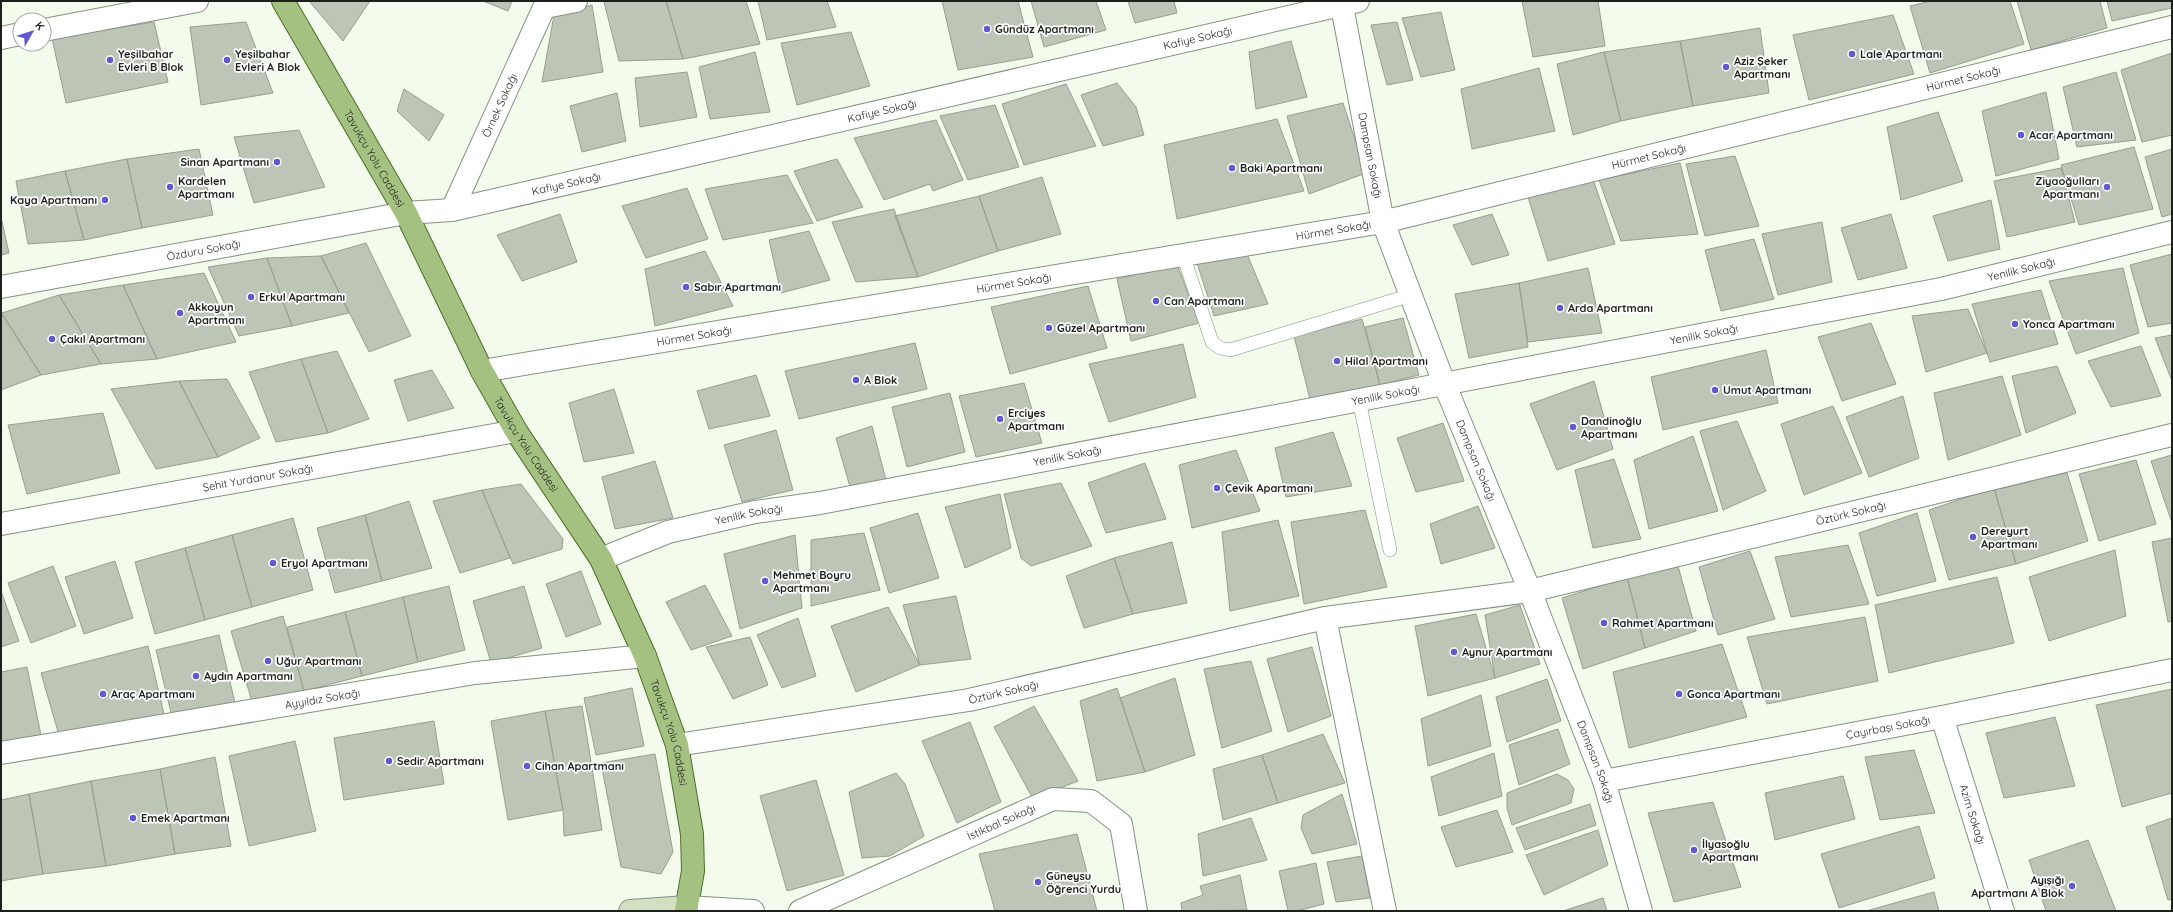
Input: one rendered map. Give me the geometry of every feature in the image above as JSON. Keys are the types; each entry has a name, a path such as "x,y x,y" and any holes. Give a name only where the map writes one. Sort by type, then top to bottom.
{"main road":[{"name":"Tavukçu Yolu Caddesi","path":"283,1 406,213 482,371 516,431 601,558 645,656 677,745 692,834 693,871 686,909"}],"street":[{"path":"52,28 197,1"},
{"path":"546,4 576,1"},
{"name":"Kafiye Sokağı","path":"406,213 452,210 1347,2"},
{"name":"Dampsan Sokağı","path":"1347,2 1383,222 1444,383 1530,591 1604,781 1641,911"},
{"name":"Örnek Sokağı","path":"452,210 546,4"},
{"name":"Hürmet Sokağı","path":"482,371 1383,222 2172,27"},
{"path":"1,38 12,36"},
{"name":"Özduru Sokağı","path":"1,287 406,213"},
{"name":"Yenilik Sokağı","path":"601,558 668,532 755,512 820,503 1941,289 2172,232"},
{"name":"Şehit Yurdanur Sokağı","path":"1,524 516,431"},
{"name":"Öztürk Sokağı","path":"677,745 969,700 1325,618 1530,591 2172,435"},
{"path":"1325,618 1385,911"},
{"name":"Ayyıldız Sokağı","path":"1,753 475,673 645,656"},
{"name":"Çayırbaşı Sokağı","path":"1604,781 1942,717 2172,670"},
{"name":"Azim Sokağı","path":"1942,717 2004,911"},
{"name":"İstikbal Sokağı","path":"800,911 1054,799 1091,801 1121,824 1136,911"},
{"path":"630,911 686,909 753,911"}],"lane":[{"path":"1182,255 1212,342 1225,350 1230,350 1411,295"},
{"path":"1359,400 1390,550"}],"building":[{"path":"309,1 370,1 343,41"},
{"path":"483,1 512,1 508,11"},
{"path":"666,1 683,59 619,61 604,2"},
{"path":"666,1 746,1 760,44 683,59"},
{"path":"758,1 827,1 836,27 767,40"},
{"name":"Gündüz Apartmanı","path":"942,1 1018,1 1033,57 958,70"},
{"path":"1031,1 1096,1 1106,30 1044,47"},
{"path":"1128,1 1174,1 1177,13 1135,23"},
{"path":"1522,1 1598,1 1605,46 1533,57"},
{"path":"1931,1 2010,1 2024,44 1930,73 1910,6"},
{"path":"2017,1 2100,1 2107,28 2031,50"},
{"path":"2107,1 2172,1 2172,8 2112,21"},
{"path":"592,5 603,72 542,82 554,15"},
{"path":"1441,12 1455,70 1421,77 1402,18"},
{"name":"Lale Apartmanı","path":"1893,15 1914,74 1809,100 1793,35"},
{"name":"Yeşilbahar Evleri B Blok","path":"154,22 168,82 66,103 52,38"},
{"name":"Yeşilbahar Evleri A Blok","path":"246,22 273,93 201,105 190,27"},
{"path":"1397,22 1413,80 1387,85 1371,25"},
{"name":"Aziz Şeker Apartmanı","path":"1760,28 1769,93 1693,106 1680,41"},
{"path":"851,32 870,86 797,105 781,43"},
{"path":"1291,41 1307,97 1256,109 1249,52"},
{"path":"1680,41 1693,106 1621,121 1604,52"},
{"path":"755,52 770,112 710,119 699,67"},
{"path":"1604,52 1621,121 1573,135 1557,64"},
{"path":"2172,53 2172,135 2142,142 2121,70"},
{"path":"1539,68 1555,131 1472,149 1461,89"},
{"path":"687,72 697,117 640,127 635,78"},
{"path":"2116,72 2136,140 2077,147 2063,87"},
{"path":"1117,83 1136,107 1144,135 1103,146 1081,95"},
{"path":"1066,84 1096,146 1024,165 1002,104"},
{"path":"404,89 444,115 429,141 397,111"},
{"name":"Acar Apartmanı","path":"2046,92 2059,159 1996,176 1982,111"},
{"path":"617,93 626,141 582,152 570,106"},
{"path":"1343,103 1366,173 1309,194 1287,116"},
{"path":"995,105 1019,167 968,180 940,116"},
{"path":"1938,112 1963,181 1901,200 1887,127"},
{"name":"Baki Apartmanı","path":"1277,119 1304,191 1177,219 1164,145"},
{"path":"936,120 963,180 933,191 930,184 884,200 854,138"},
{"name":"Sinan Apartmanı","path":"299,130 325,187 254,203 234,137"},
{"name":"Ziyaoğulları Apartmanı","path":"2134,147 2153,209 2079,225 2061,165"},
{"name":"Kardelen Apartmanı","path":"199,149 213,215 142,228 127,159"},
{"path":"2172,149 2172,214 2162,217 2145,157"},
{"path":"1735,156 1759,226 1705,236 1686,164"},
{"name":"Kaya Apartmanı","path":"127,159 142,228 84,240 65,171"},
{"path":"837,159 863,207 817,221 794,171"},
{"path":"1680,163 1698,234 1621,241 1599,180"},
{"path":"2061,168 2075,222 2007,237 1994,181"},
{"path":"65,171 84,240 28,244 16,181"},
{"path":"787,175 813,223 723,240 705,189"},
{"path":"1042,177 1061,234 998,251 979,196"},
{"path":"1593,179 1615,244 1548,261 1527,194"},
{"path":"687,188 708,239 646,258 622,206"},
{"path":"979,196 998,251 918,277 895,216"},
{"path":"1991,200 2000,249 1948,261 1933,216"},
{"path":"894,209 918,277 856,282 832,222"},
{"path":"560,214 577,262 522,281 497,235"},
{"path":"1492,214 1509,255 1472,265 1453,225"},
{"path":"1891,214 1907,268 1858,280 1841,228"},
{"path":"1,217 9,253 1,255"},
{"path":"1822,222 1832,282 1778,295 1762,234"},
{"path":"809,231 830,280 781,293 769,240"},
{"path":"1754,239 1774,299 1721,311 1705,250"},
{"path":"366,243 411,336 369,352 321,256"},
{"name":"Sabır Apartmanı","path":"705,251 733,306 655,326 645,269"},
{"path":"1247,254 1268,304 1214,316 1197,263"},
{"path":"2172,254 2172,323 2148,327 2130,265"},
{"path":"321,256 349,313 292,326 267,258"},
{"name":"Erkul Apartmanı","path":"267,258 292,326 239,336 208,267"},
{"name":"Can Apartmanı","path":"1177,264 1199,323 1131,341 1117,279"},
{"name":"Arda Apartmanı","path":"1588,268 1602,333 1528,342 1519,283"},
{"path":"2123,268 2139,333 2076,354 2049,281"},
{"name":"Akkoyun Apartmanı","path":"204,273 236,342 157,359 123,285"},
{"path":"1519,283 1528,347 1469,358 1455,294"},
{"path":"123,285 157,359 101,364 59,295"},
{"name":"Güzel Apartmanı","path":"1088,286 1107,348 1010,374 991,307"},
{"name":"Yonca Apartmanı","path":"2041,290 2058,344 1990,362 1972,304"},
{"name":"Çakıl Apartmanı","path":"59,295 101,364 41,375 2,313"},
{"path":"1968,309 1987,353 1926,372 1912,316"},
{"path":"1,313 41,375 1,390"},
{"path":"1403,318 1419,375 1380,385 1365,327"},
{"name":"Hilal Apartmanı","path":"1362,319 1380,385 1311,403 1294,336"},
{"path":"1871,323 1896,384 1842,401 1818,337"},
{"path":"2172,335 2172,381 2155,338"},
{"name":"A Blok","path":"915,343 927,389 799,419 785,371"},
{"path":"1183,344 1196,397 1109,422 1089,364"},
{"path":"2141,346 2161,396 2111,407 2088,361"},
{"name":"Umut Apartmanı","path":"1766,350 1778,403 1663,430 1651,377"},
{"path":"337,351 369,419 328,433 301,359"},
{"path":"301,359 328,433 276,442 249,372"},
{"path":"2057,366 2076,413 2026,433 2012,376"},
{"path":"432,370 454,408 408,421 394,380"},
{"path":"756,375 770,416 709,429 697,391"},
{"path":"2002,376 2021,435 1948,460 1934,393"},
{"path":"227,379 260,438 218,457 179,381"},
{"path":"179,381 218,457 156,469 111,389"},
{"name":"Dandinoğlu Apartmanı","path":"1594,381 1613,449 1557,470 1530,404"},
{"name":"Erciyes Apartmanı","path":"1024,383 1042,443 976,457 959,396"},
{"path":"614,389 634,453 584,462 569,403"},
{"path":"950,393 965,452 907,467 892,407"},
{"path":"1903,396 1919,458 1869,477 1846,417"},
{"path":"1833,406 1862,473 1804,495 1781,424"},
{"path":"103,413 120,473 27,494 8,425"},
{"path":"1737,421 1766,491 1723,510 1700,431"},
{"path":"1443,423 1464,481 1416,492 1397,438"},
{"path":"872,426 886,480 850,487 836,438"},
{"path":"776,430 793,490 742,502 724,445"},
{"path":"1333,432 1352,486 1286,497 1275,448"},
{"path":"1693,436 1718,511 1649,529 1634,460"},
{"name":"Çevik Apartmanı","path":"1236,450 1260,511 1192,528 1179,465"},
{"path":"2172,455 2172,523 2151,461"},
{"path":"1614,459 1641,539 1593,548 1575,470"},
{"path":"2136,460 2156,524 2099,541 2079,474"},
{"path":"655,461 673,518 615,529 602,477"},
{"path":"1145,463 1166,519 1106,533 1088,483"},
{"path":"2067,473 2088,541 2016,564 1994,488"},
{"path":"1061,483 1092,546 1031,566 1021,558 1004,494"},
{"path":"521,484 563,539 562,549 513,564 482,490"},
{"name":"Dereyurt Apartmanı","path":"1994,488 2016,564 1949,580 1929,510"},
{"path":"482,490 510,558 460,573 433,501"},
{"path":"1000,494 1011,548 965,568 945,507"},
{"path":"409,501 432,568 382,581 365,515"},
{"path":"1478,506 1495,548 1441,564 1430,524"},
{"path":"1365,510 1387,587 1304,604 1291,522"},
{"path":"918,513 939,578 889,593 870,528"},
{"path":"1917,513 1936,581 1877,596 1859,533"},
{"path":"365,515 382,581 335,593 317,528"},
{"name":"Eryol Apartmanı","path":"293,518 313,590 252,607 232,535"},
{"path":"1278,520 1299,596 1230,611 1222,532"},
{"path":"864,533 880,590 811,606 811,540"},
{"path":"232,535 252,607 205,620 185,548"},
{"name":"Mehmet Boyru Apartmanı","path":"795,535 802,608 740,629 724,554"},
{"path":"2172,538 2172,621 2168,622 2152,542"},
{"path":"1172,542 1187,603 1133,614 1114,558"},
{"path":"1848,545 1869,604 1791,617 1775,557"},
{"path":"185,548 205,620 155,634 135,562"},
{"path":"2115,550 2126,616 2049,641 2029,577"},
{"path":"1750,551 1775,619 1718,635 1699,567"},
{"path":"1114,558 1133,614 1084,628 1066,576"},
{"path":"115,561 133,618 84,634 65,577"},
{"path":"53,566 76,626 31,643 8,583"},
{"path":"1678,566 1696,631 1645,648 1627,577"},
{"path":"581,571 601,624 566,637 546,584"},
{"name":"Rahmet Apartmanı","path":"1627,577 1645,648 1583,669 1562,598"},
{"path":"1997,577 2014,643 1889,673 1875,605"},
{"path":"705,585 732,636 691,650 666,602"},
{"path":"449,586 465,650 418,662 403,597"},
{"path":"524,586 542,648 491,663 473,601"},
{"path":"1,591 19,641 1,647"},
{"path":"956,596 971,659 920,665 903,605"},
{"path":"403,597 418,662 362,676 345,612"},
{"path":"1520,605 1540,664 1495,678 1485,615"},
{"path":"888,607 920,665 856,692 831,626"},
{"path":"345,612 362,676 304,691 287,627"},
{"name":"Aynur Apartmanı","path":"1476,614 1495,678 1428,696 1415,626"},
{"name":"Uğur Apartmanı","path":"283,616 304,691 253,705 231,631"},
{"path":"1865,617 1878,681 1767,704 1747,637"},
{"path":"798,618 816,676 782,688 757,635"},
{"name":"Aydın Apartmanı","path":"219,635 235,703 172,717 156,650"},
{"path":"750,637 768,685 733,699 706,647"},
{"name":"Gonca Apartmanı","path":"1722,644 1747,717 1629,748 1613,672"},
{"name":"Araç Apartmanı","path":"148,646 164,714 61,742 41,673"},
{"path":"1312,647 1331,716 1288,732 1267,659"},
{"path":"1251,661 1272,731 1222,748 1204,669"},
{"path":"27,667 41,735 1,743 1,672"},
{"path":"1175,678 1195,755 1145,772 1120,698"},
{"path":"1547,679 1561,721 1507,742 1496,697"},
{"path":"632,688 644,746 596,755 584,698"},
{"path":"1117,688 1145,772 1097,781 1080,701"},
{"path":"2172,689 2172,793 2122,807 2096,705"},
{"path":"1481,695 1491,746 1428,766 1421,719"},
{"path":"582,706 602,830 564,836 563,810 545,711"},
{"path":"1034,706 1078,781 1033,799 994,727"},
{"name":"Cihan Apartmanı","path":"545,711 563,810 508,820 491,721"},
{"path":"2055,717 2075,786 2004,798 1986,733"},
{"name":"Sedir Apartmanı","path":"434,721 444,784 344,800 334,738"},
{"path":"970,722 1001,802 957,823 922,741"},
{"path":"1558,729 1570,764 1519,785 1509,745"},
{"path":"1323,734 1345,783 1278,803 1262,755"},
{"path":"295,741 316,831 249,846 229,756"},
{"path":"1914,750 1935,813 1880,820 1865,757"},
{"path":"1494,753 1502,796 1439,816 1431,777"},
{"path":"655,754 673,852 661,874 621,867 601,763"},
{"path":"1262,755 1278,803 1223,820 1213,769"},
{"path":"215,757 231,846 175,854 160,769"},
{"name":"Emek Apartmanı","path":"160,769 175,854 106,866 91,781"},
{"path":"896,773 905,784 924,836 890,856 862,858 849,792"},
{"path":"1557,774 1568,780 1574,789 1571,803 1512,825 1507,808 1507,793"},
{"path":"1843,776 1855,819 1775,840 1765,793"},
{"path":"816,780 844,875 787,891 760,796"},
{"path":"91,781 106,866 43,874 29,794"},
{"path":"29,794 43,874 1,881 1,800"},
{"path":"1342,794 1357,844 1312,854 1301,828 1303,815"},
{"name":"İlyasoğlu Apartmanı","path":"1713,802 1741,887 1674,902 1648,813"},
{"path":"1590,804 1596,825 1525,850 1516,828"},
{"path":"1497,810 1513,852 1456,867 1441,827"},
{"path":"1251,818 1267,860 1203,876 1198,834"},
{"path":"2172,818 2172,899 2168,900 2146,827"},
{"path":"1919,826 1935,878 1839,908 1821,854"},
{"path":"1598,830 1608,865 1544,895 1526,855"},
{"name":"Güneysu Öğrenci Yurdu","path":"1077,834 1097,911 995,911 979,854"},
{"name":"Ayışığı Apartmanı A Blok","path":"2088,840 2116,911 2046,911 2029,860"},
{"path":"1362,856 1370,898 1336,902 1327,862"},
{"path":"1316,863 1324,904 1297,911 1288,911 1279,871"},
{"path":"1240,875 1247,910 1182,911 1181,903 1203,895 1200,886"},
{"path":"1934,892 1939,911 1866,911"},
{"path":"1603,898 1607,911 1563,911"}],"place":[{"name":"Gündüz Apartmanı","path":"987,29"},
{"name":"Lale Apartmanı","path":"1852,54"},
{"name":"Yeşilbahar Evleri B Blok","path":"110,60"},
{"name":"Yeşilbahar Evleri A Blok","path":"227,60"},
{"name":"Aziz Şeker Apartmanı","path":"1726,67"},
{"name":"Acar Apartmanı","path":"2021,135"},
{"name":"Sinan Apartmanı","path":"277,162"},
{"name":"Baki Apartmanı","path":"1232,168"},
{"name":"Kardelen Apartmanı","path":"170,187"},
{"name":"Ziyaoğulları Apartmanı","path":"2107,187"},
{"name":"Kaya Apartmanı","path":"105,200"},
{"name":"Sabır Apartmanı","path":"686,287"},
{"name":"Erkul Apartmanı","path":"251,297"},
{"name":"Can Apartmanı","path":"1156,301"},
{"name":"Arda Apartmanı","path":"1560,308"},
{"name":"Akkoyun Apartmanı","path":"180,313"},
{"name":"Yonca Apartmanı","path":"2015,324"},
{"name":"Güzel Apartmanı","path":"1049,328"},
{"name":"Çakıl Apartmanı","path":"52,339"},
{"name":"Hilal Apartmanı","path":"1337,361"},
{"name":"A Blok","path":"856,380"},
{"name":"Umut Apartmanı","path":"1715,390"},
{"name":"Erciyes Apartmanı","path":"1000,419"},
{"name":"Dandinoğlu Apartmanı","path":"1573,427"},
{"name":"Çevik Apartmanı","path":"1217,488"},
{"name":"Dereyurt Apartmanı","path":"1973,537"},
{"name":"Eryol Apartmanı","path":"273,563"},
{"name":"Mehmet Boyru Apartmanı","path":"765,581"},
{"name":"Rahmet Apartmanı","path":"1604,623"},
{"name":"Aynur Apartmanı","path":"1454,652"},
{"name":"Uğur Apartmanı","path":"268,661"},
{"name":"Aydın Apartmanı","path":"196,676"},
{"name":"Araç Apartmanı","path":"103,694"},
{"name":"Gonca Apartmanı","path":"1679,694"},
{"name":"Sedir Apartmanı","path":"389,761"},
{"name":"Cihan Apartmanı","path":"527,766"},
{"name":"Emek Apartmanı","path":"133,818"},
{"name":"İlyasoğlu Apartmanı","path":"1694,850"},
{"name":"Güneysu Öğrenci Yurdu","path":"1038,882"},
{"name":"Ayışığı Apartmanı A Blok","path":"2072,886"}]}
